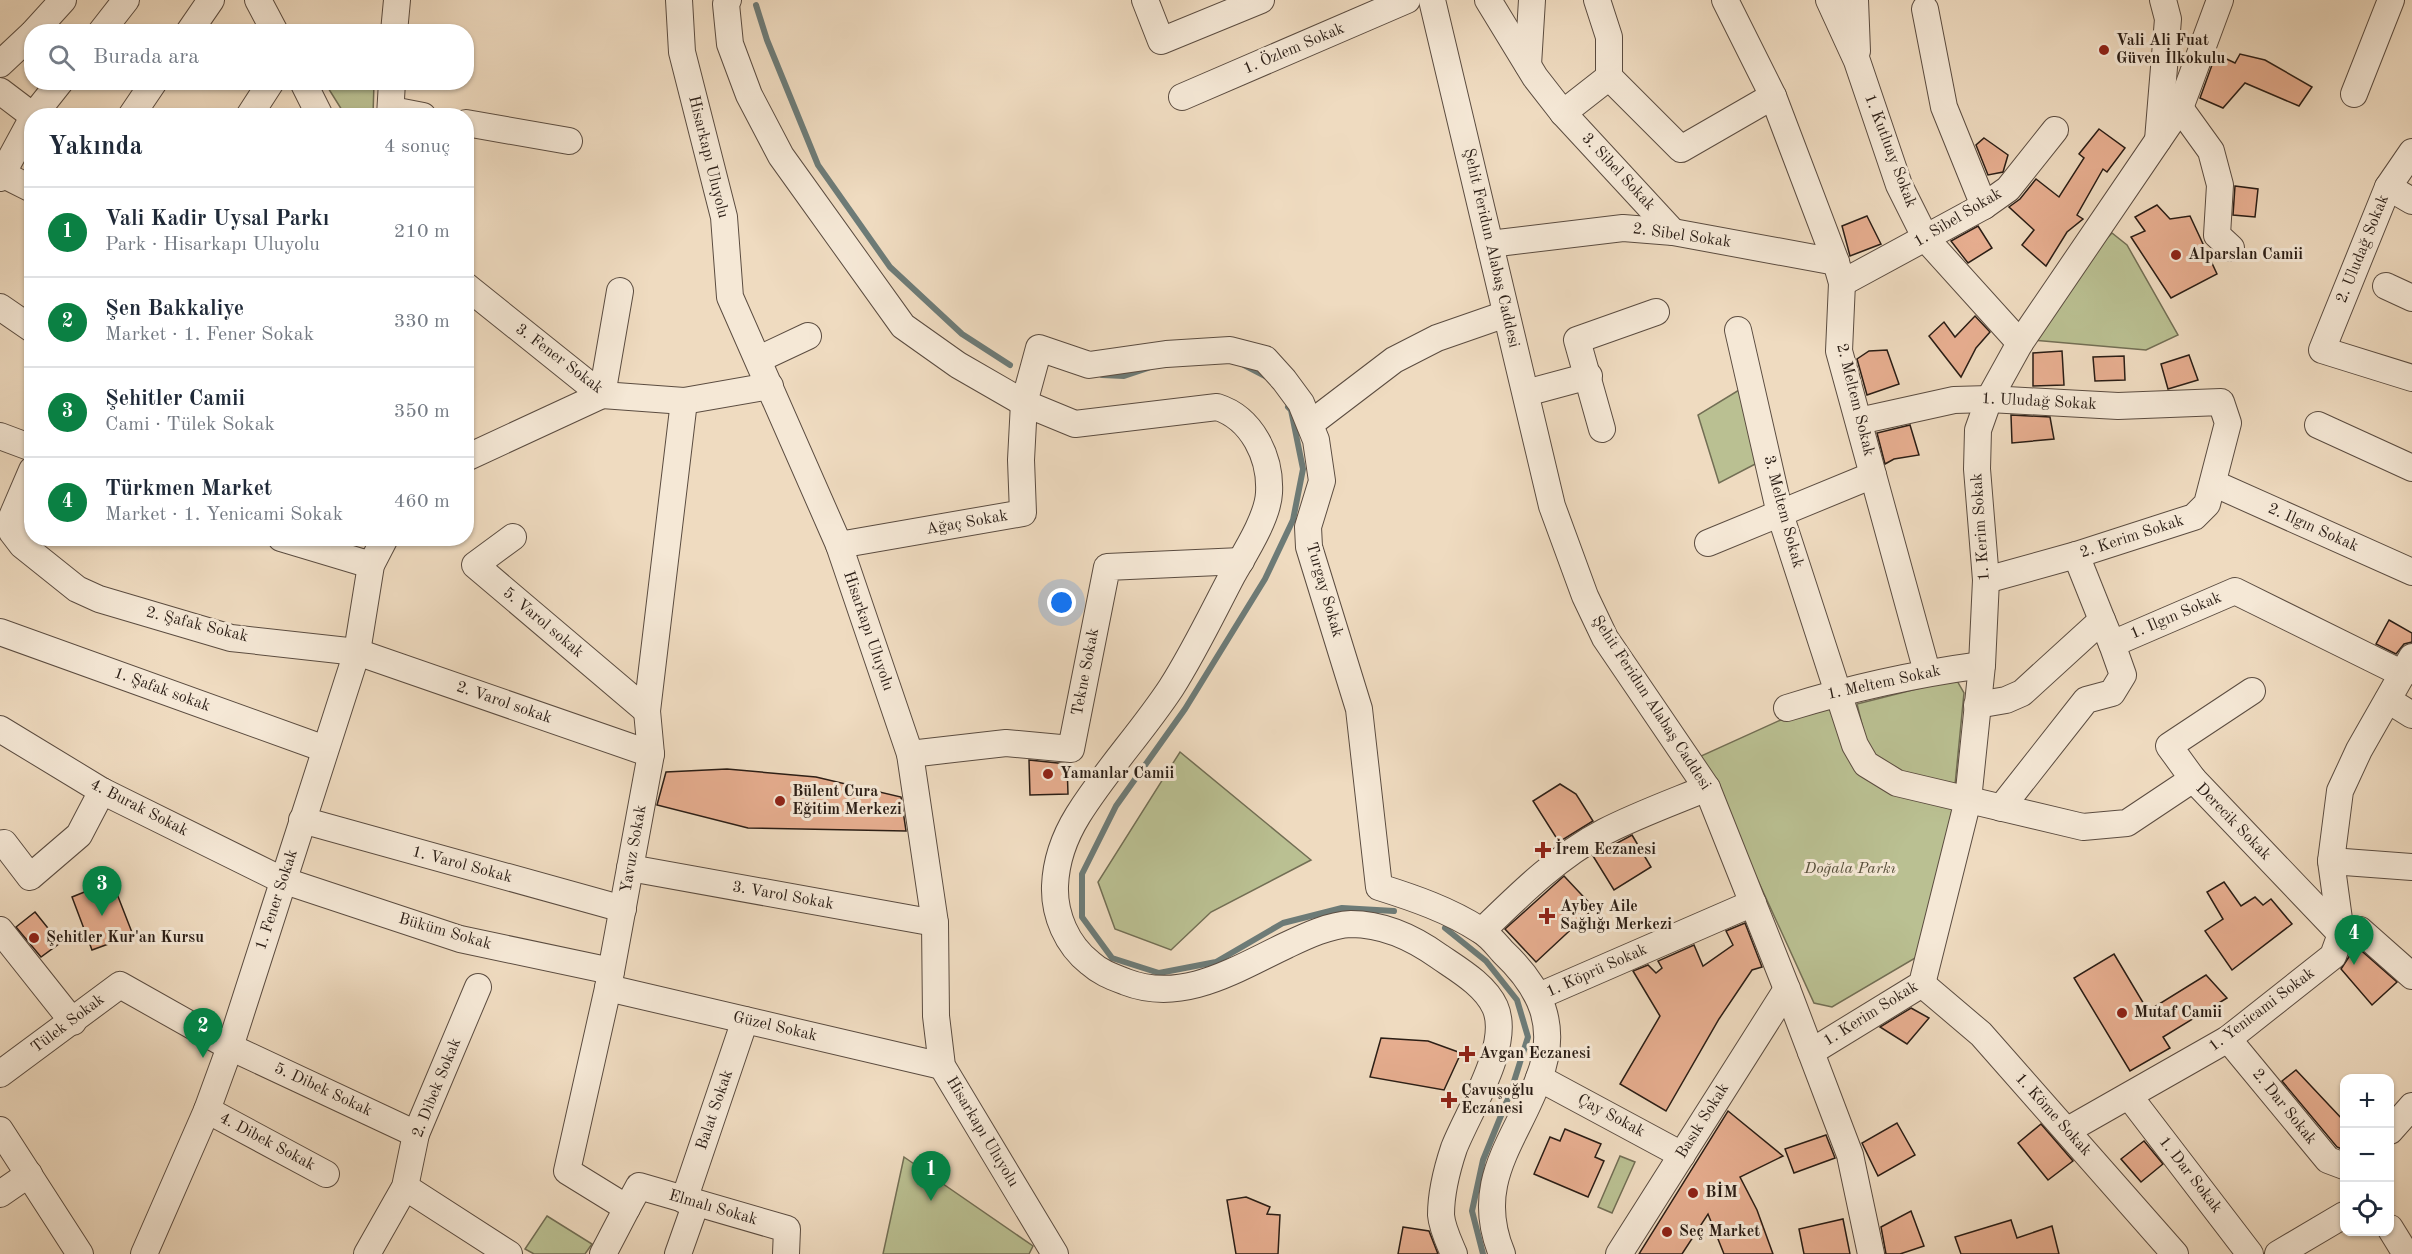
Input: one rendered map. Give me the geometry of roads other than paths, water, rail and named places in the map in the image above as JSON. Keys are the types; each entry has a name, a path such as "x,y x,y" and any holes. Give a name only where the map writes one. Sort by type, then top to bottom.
{"street":[{"path":"41,24 63,0"},
{"path":"107,24 126,0"},
{"path":"194,24 211,0"},
{"path":"258,0 271,24"},
{"path":"395,24 397,0"},
{"name":"Hisarkapı Uluyolu","path":"680,0 682,52 724,217 730,297 839,545 910,754 935,923 936,1016 942,1066 1055,1254"},
{"path":"729,0 726,4 730,44 749,95 781,156 903,326 958,365 1024,403 1075,424 1217,407 1231,411 1245,422 1259,445 1269,495 1265,512 1241,561 1172,687 1078,816 1064,840 1057,865 1056,908 1067,938 1081,956 1102,973 1137,986 1169,990 1204,984 1312,933 1350,924 1386,929 1423,945 1486,993 1496,1010 1498,1026 1496,1050 1454,1150 1444,1184 1441,1219 1454,1254"},
{"path":"1145,0 1161,42 1261,0"},
{"name":"1. Özlem Sokak","path":"1182,97 1407,0"},
{"name":"Şehit Feridun Alabaş Caddesi","path":"1432,0 1552,506 1585,596 1605,638 1707,788 1850,1155 1871,1254"},
{"name":"3. Sibel Sokak","path":"1488,0 1528,65 1563,113 1673,232"},
{"path":"1528,65 1532,0"},
{"path":"1597,0 1609,37 1609,77 1681,149 1773,96"},
{"name":"2. Meltem Sokak","path":"1725,0 1773,96 1839,273 1839,351 1926,672"},
{"name":"1. Kutluay Sokak","path":"1829,0 1857,61 1899,185 1926,238 2020,343"},
{"path":"1855,0 1857,61"},
{"path":"2157,144 2168,19 2163,0"},
{"name":"1. Kerim Sokak","path":"1811,1052 1923,984 1968,800 1982,665 1986,580 1977,469 1978,430 1989,399 2020,343 2180,108 2220,0"},
{"path":"2354,94 2391,0"},
{"path":"1924,9 1944,107 1984,206"},
{"path":"0,64 24,41"},
{"path":"1563,113 1609,77"},
{"path":"40,108 54,90"},
{"path":"136,108 149,90"},
{"path":"254,108 266,90"},
{"path":"307,90 316,108"},
{"path":"391,108 392,90"},
{"path":"0,91 24,110"},
{"path":"2180,108 2211,150 2220,185 2217,235 2231,248"},
{"path":"474,124 569,141"},
{"name":"1. Sibel Sokak","path":"1839,273 1926,238 1984,206 2008,189 2055,130"},
{"path":"24,134 1,176 24,186"},
{"name":"2. Uludağ Sokak","path":"2412,152 2388,187 2322,351 2412,378"},
{"path":"2388,187 2412,201"},
{"name":"2. Sibel Sokak","path":"1490,244 1623,228 1673,232 1839,273"},
{"path":"2386,286 2412,298"},
{"path":"474,454 602,395 620,291"},
{"name":"3. Fener Sokak","path":"474,298 602,395 684,401 770,386"},
{"path":"0,307 24,324"},
{"path":"1602,429 1577,339 1656,312"},
{"path":"1310,424 1394,360 1437,338 1506,314"},
{"name":"3. Meltem Sokak","path":"1738,330 1780,514 1856,745 1866,764 1898,783 1968,800"},
{"path":"759,359 808,336"},
{"name":"Turgay Sokak","path":"1024,403 1039,348 1089,365 1166,354 1230,350 1265,359 1284,380 1300,403 1316,441 1322,481 1308,527 1309,547 1359,710 1379,886 1418,899 1452,915"},
{"path":"1526,393 1589,376"},
{"name":"1. Uludağ Sokak","path":"1859,421 1954,400 1989,399 2118,406 2221,402"},
{"name":"Yavuz Sokak","path":"627,1208 567,1171 609,979 651,754 647,711 684,401"},
{"name":"2. Kerim Sokak","path":"1986,580 2076,555 2194,517 2207,504 2228,423 2221,402"},
{"name":"Ağaç Sokak","path":"839,545 1023,513 1021,459 1024,403"},
{"path":"2318,425 2412,468"},
{"path":"0,436 24,445"},
{"path":"1708,543 1873,475"},
{"name":"2. Ilgın Sokak","path":"2213,483 2412,572"},
{"name":"2. Şafak Sokak","path":"24,490 12,519 12,532 22,545 77,589 99,599 231,638 357,652"},
{"name":"5. Varol sokak","path":"513,537 475,565 647,711"},
{"path":"308,546 371,565"},
{"name":"1. Fener Sokak","path":"144,1254 207,1110 230,1047 357,652 371,565 381,546"},
{"name":"1. Ilgın Sokak","path":"2076,555 2112,644 2235,591 2407,665"},
{"name":"Tekne Sokak","path":"910,754 1006,743 1071,748 1107,567 1241,561"},
{"path":"1977,705 2006,700 2022,693 2102,620"},
{"name":"1. Şafak sokak","path":"0,632 325,749"},
{"path":"2001,808 2086,700 2112,693 2123,675 2112,644"},
{"name":"2. Varol sokak","path":"357,652 651,754"},
{"name":"1. Meltem Sokak","path":"1787,708 1839,691 1926,672 1982,665"},
{"path":"2407,665 2359,750 2340,791 2331,861 2341,934 2360,930 2412,976"},
{"path":"2193,780 2169,746 2252,691"},
{"path":"2388,700 2412,715"},
{"name":"4. Burak Sokak","path":"0,729 102,791 282,880"},
{"name":"Derecik Sokak","path":"1968,800 2082,827 2127,823 2193,780 2341,934"},
{"path":"1482,931 1531,885 1604,832 1707,788"},
{"path":"0,846 4,843 30,877 80,835 102,791"},
{"name":"1. Varol Sokak","path":"302,820 623,909"},
{"path":"2331,861 2412,867"},
{"name":"3. Varol Sokak","path":"630,868 935,923"},
{"name":"Büküm Sokak","path":"282,880 460,939 609,979"},
{"name":"1. Köprü Sokak","path":"1539,996 1753,903"},
{"path":"1423,945 1452,915 1482,931 1523,971 1539,996 1547,1027 1547,1049 1539,1078 1493,1180 1493,1225 1502,1254"},
{"path":"0,930 73,1022"},
{"name":"1. Yenicami Sokak","path":"2068,1130 2228,1039 2333,956 2341,934"},
{"name":"Güzel Sokak","path":"609,979 745,1020 942,1066"},
{"name":"1. Köme Sokak","path":"1923,984 1981,1034 2175,1254"},
{"name":"Tülek Sokak","path":"0,1074 120,985 230,1047"},
{"name":"2. Dibek Sokak","path":"367,1254 405,1187 417,1134 478,987"},
{"name":"Basık Sokak","path":"1619,1254 1787,989"},
{"name":"Balat Sokak","path":"678,1254 690,1202 745,1020"},
{"name":"2. Dar Sokak","path":"2228,1039 2328,1160 2340,1164"},
{"name":"5. Dibek Sokak","path":"230,1047 417,1134"},
{"name":"Çay Sokak","path":"1539,1078 1682,1155"},
{"name":"1. Dar Sokak","path":"2129,1096 2250,1254"},
{"path":"2393,1128 2412,1106"},
{"name":"4. Dibek Sokak","path":"207,1110 326,1174"},
{"path":"0,1130 80,1254"},
{"path":"0,1194 29,1174"},
{"name":"Elmalı Sokak","path":"627,1208 639,1186 787,1229 786,1254"},
{"path":"405,1187 509,1254"},
{"path":"603,1254 627,1208"},
{"path":"2278,1254 2340,1217"},
{"path":"2394,1234 2406,1254"}],"waterway":[{"path":"756,5 767,40 818,165 890,267 962,334 1010,365"},
{"path":"1244,365 1267,377"},
{"path":"1102,375 1124,376 1148,368"},
{"path":"1288,407 1291,410 1303,469 1293,520 1265,579 1185,709 1116,806 1082,874 1082,917 1112,958 1159,973 1216,962 1283,923 1342,908 1394,911"},
{"path":"1445,928 1486,961 1517,1000 1528,1037 1511,1091 1483,1160 1472,1211 1483,1254"}],"place":[{"name":"Vali Ali Fuat Güven İlkokulu","path":"2104,50"},
{"name":"Alparslan Camii","path":"2176,255"},
{"name":"Yamanlar Camii","path":"1048,774"},
{"name":"Bülent Cura Eğitim Merkezi","path":"780,801"},
{"name":"İrem Eczanesi","path":"1543,850"},
{"name":"Şehitler Camii","path":"102,916"},
{"name":"Aybey Aile Sağlığı Merkezi","path":"1547,916"},
{"name":"Şehitler Kur'an Kursu","path":"34,938"},
{"name":"Türkmen Market","path":"2354,965"},
{"name":"Mutaf Camii","path":"2122,1013"},
{"name":"Avgan Eczanesi","path":"1467,1054"},
{"name":"Şen Bakkaliye","path":"203,1058"},
{"name":"Çavuşoğlu Eczanesi","path":"1449,1100"},
{"name":"BİM","path":"1693,1193"},
{"name":"Vali Kadir Uysal Parkı","path":"931,1201"},
{"name":"Seç Market","path":"1667,1232"}],"park label":[{"name":"Doğala Parkı","path":"1850,869"}]}
